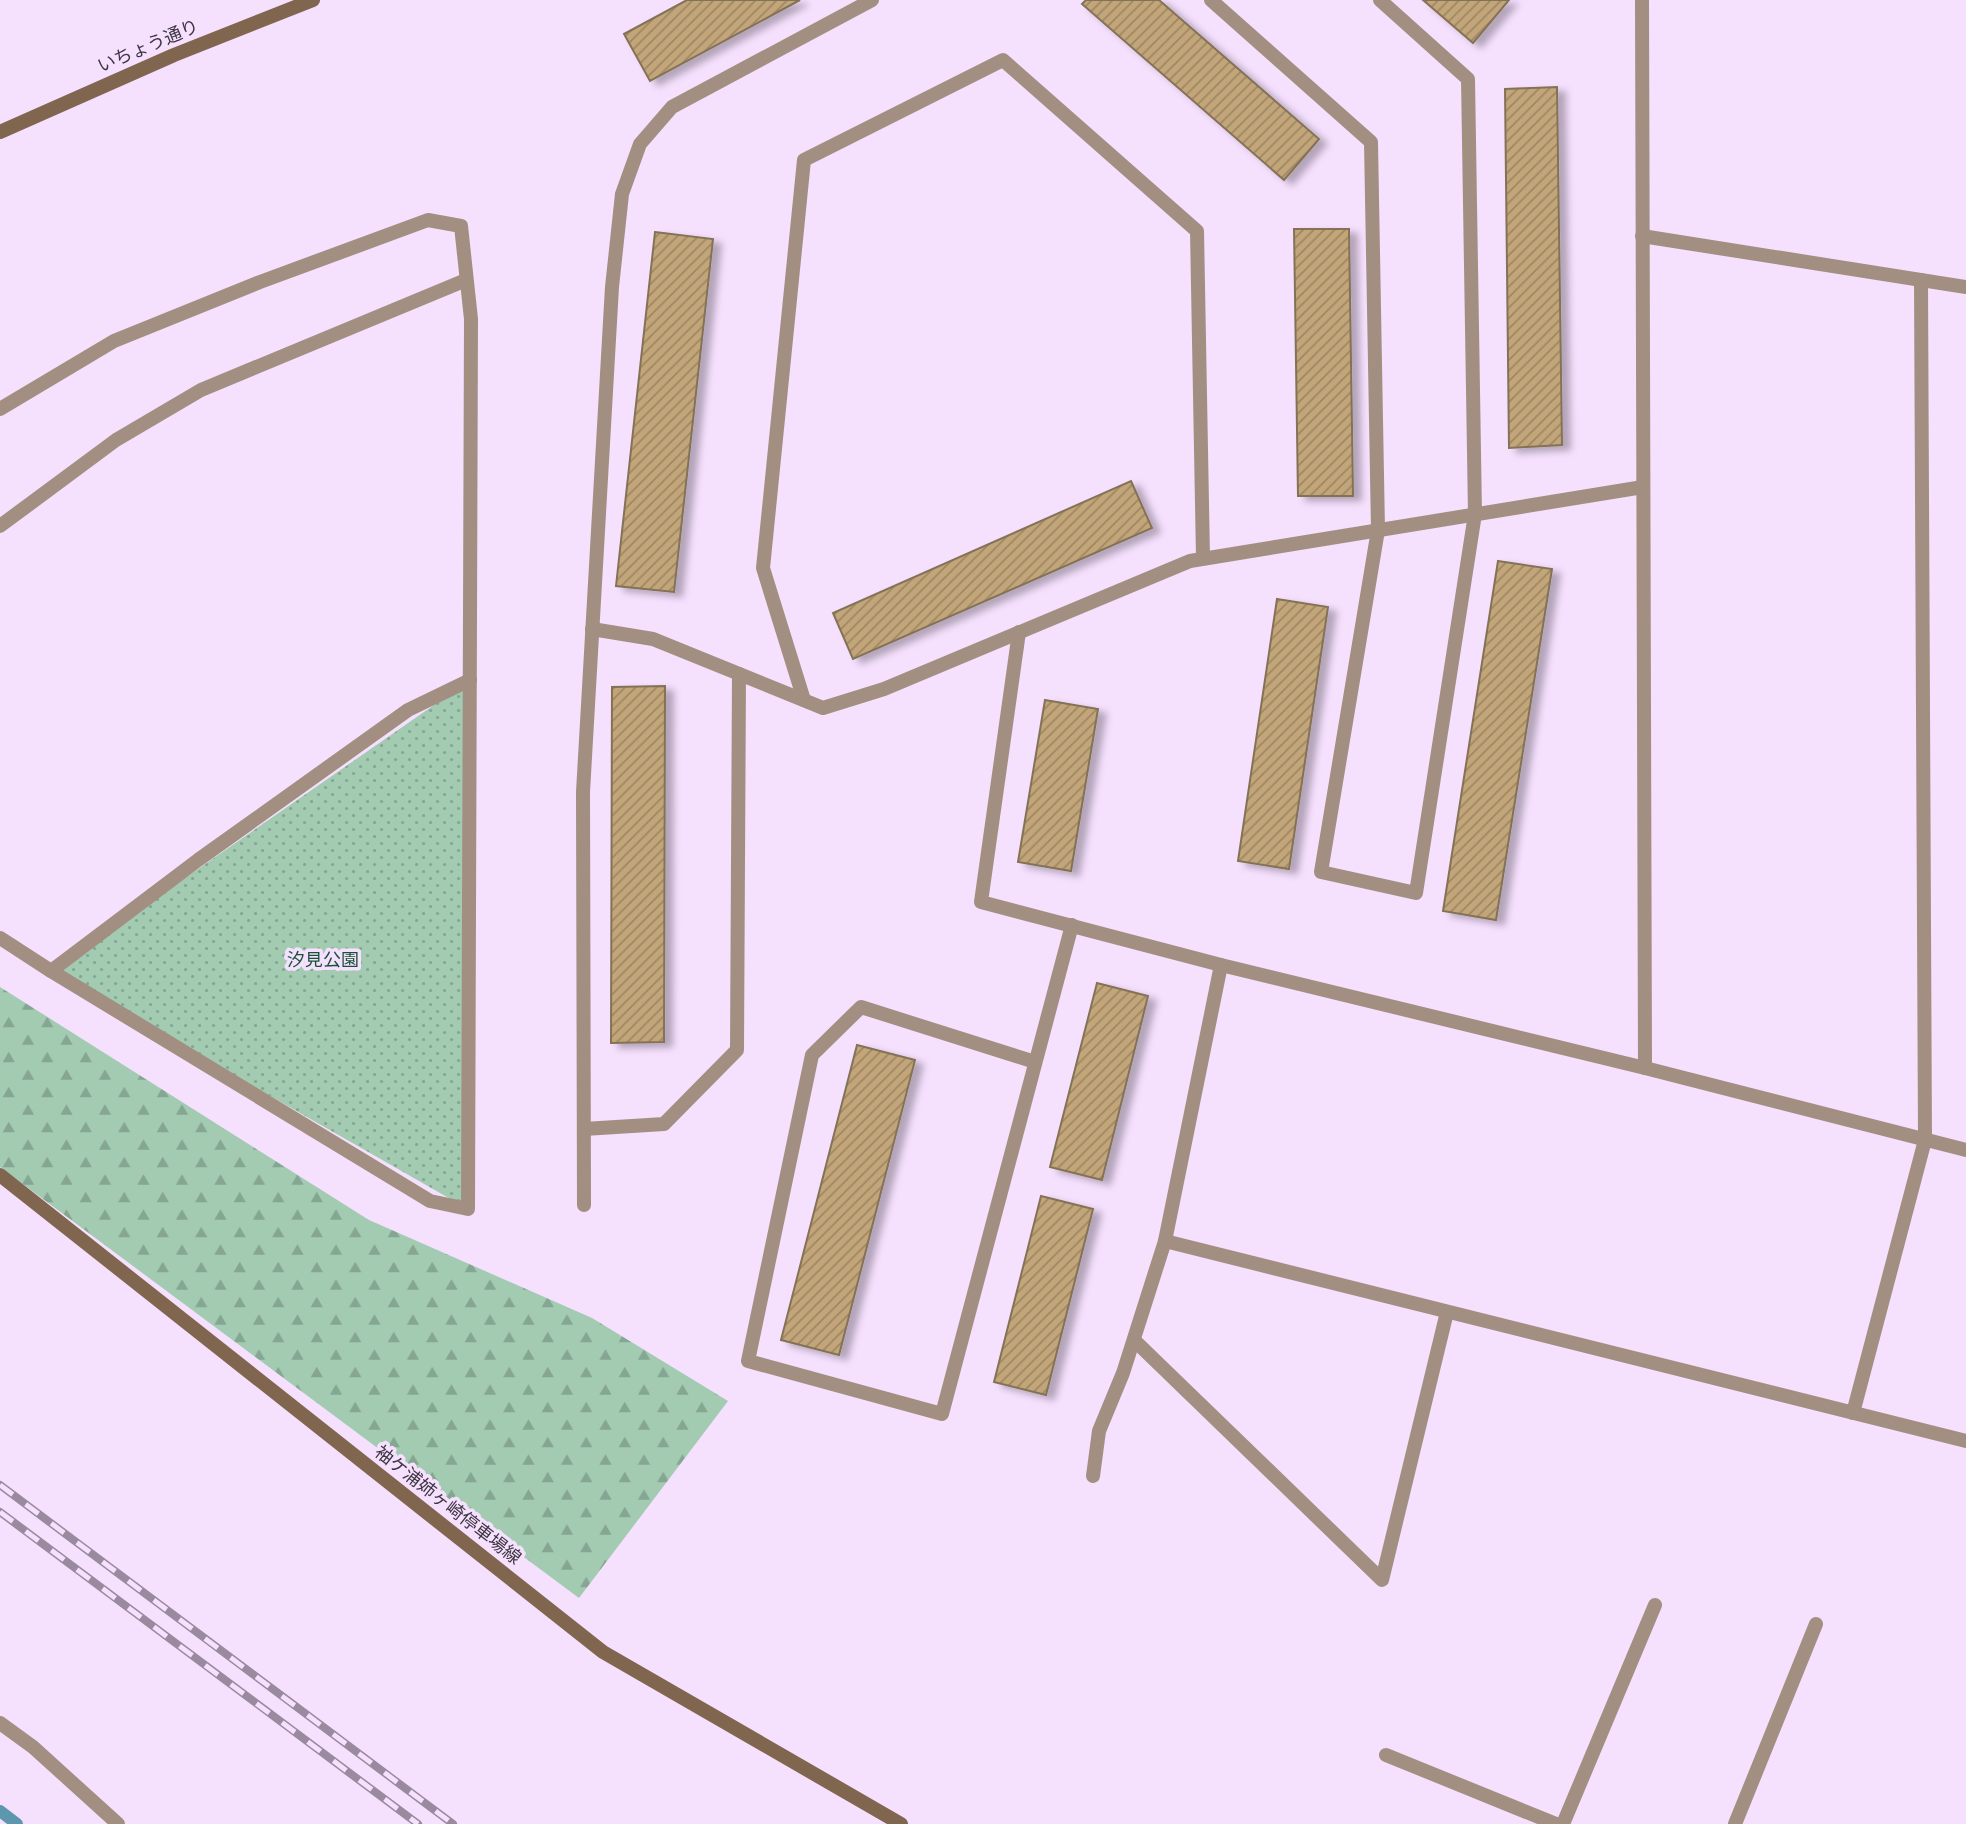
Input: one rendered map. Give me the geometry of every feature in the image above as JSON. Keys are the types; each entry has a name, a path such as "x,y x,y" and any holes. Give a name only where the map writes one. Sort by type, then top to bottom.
{"main road":[{"name":"いちょう通り","path":"0,132 174,55 313,0"},
{"name":"袖ケ浦姉ヶ崎停車場線","path":"0,1175 603,1653 901,1824"}],"street":[{"path":"584,1205 583,792 612,288 622,194 640,144 672,107 872,0"},
{"path":"1211,0 1371,142 1378,530 1321,872 1416,893 1475,514 1468,79 1380,0"},
{"path":"1642,0 1645,1068"},
{"path":"804,700 763,568 804,160 1003,60 1197,231 1203,558"},
{"path":"0,409 114,341 260,282 428,219 461,226 471,318 468,1209 430,1202 0,938"},
{"path":"1642,236 1966,287"},
{"path":"1853,1413 1925,1140 1922,280"},
{"path":"0,526 116,440 201,390 466,281"},
{"path":"592,629 653,639 823,708 884,689 1190,561 1643,487"},
{"path":"1019,632 981,902 1221,965 1645,1068 1966,1150"},
{"path":"584,1129 664,1124 737,1050 739,674"},
{"path":"51,971 198,860 408,710 470,680"},
{"path":"1035,1062 861,1007 812,1055 748,1361 942,1414 1072,925"},
{"path":"1093,1476 1098,1432 1124,1373 1165,1241 1221,965"},
{"path":"1165,1241 1966,1441"},
{"path":"1133,1340 1382,1580 1447,1312"},
{"path":"1563,1824 1655,1605"},
{"path":"1740,1823 1816,1624"},
{"path":"0,1723 33,1746 118,1824"},
{"path":"1386,1755 1556,1824"}],"green space":[{"name":"汐見公園","path":"470,680 468,1209 51,971"},
{"path":"0,987 369,1220 592,1318 728,1401 579,1598 0,1167"}],"building":[{"path":"687,0 800,0 650,81 624,34"},
{"path":"1086,0 1159,0 1319,139 1284,180 1082,4"},
{"path":"1423,0 1509,0 1473,43"},
{"path":"1557,87 1562,445 1509,448 1505,89"},
{"path":"1294,229 1349,229 1353,496 1298,496"},
{"path":"655,232 713,239 674,592 616,586"},
{"path":"1131,481 1152,528 853,659 833,613"},
{"path":"1498,561 1552,569 1496,920 1443,911"},
{"path":"1277,599 1328,607 1289,869 1238,861"},
{"path":"665,686 664,1042 611,1043 612,687"},
{"path":"1045,700 1098,709 1071,871 1018,862"},
{"path":"1097,983 1148,996 1102,1180 1050,1167"},
{"path":"857,1045 915,1060 839,1355 781,1340"},
{"path":"1041,1196 1093,1209 1046,1395 994,1382"}],"waterway":[{"path":"0,1811 17,1824"}],"railway":[{"path":"0,1485 453,1824"},
{"path":"0,1512 418,1824"}]}
